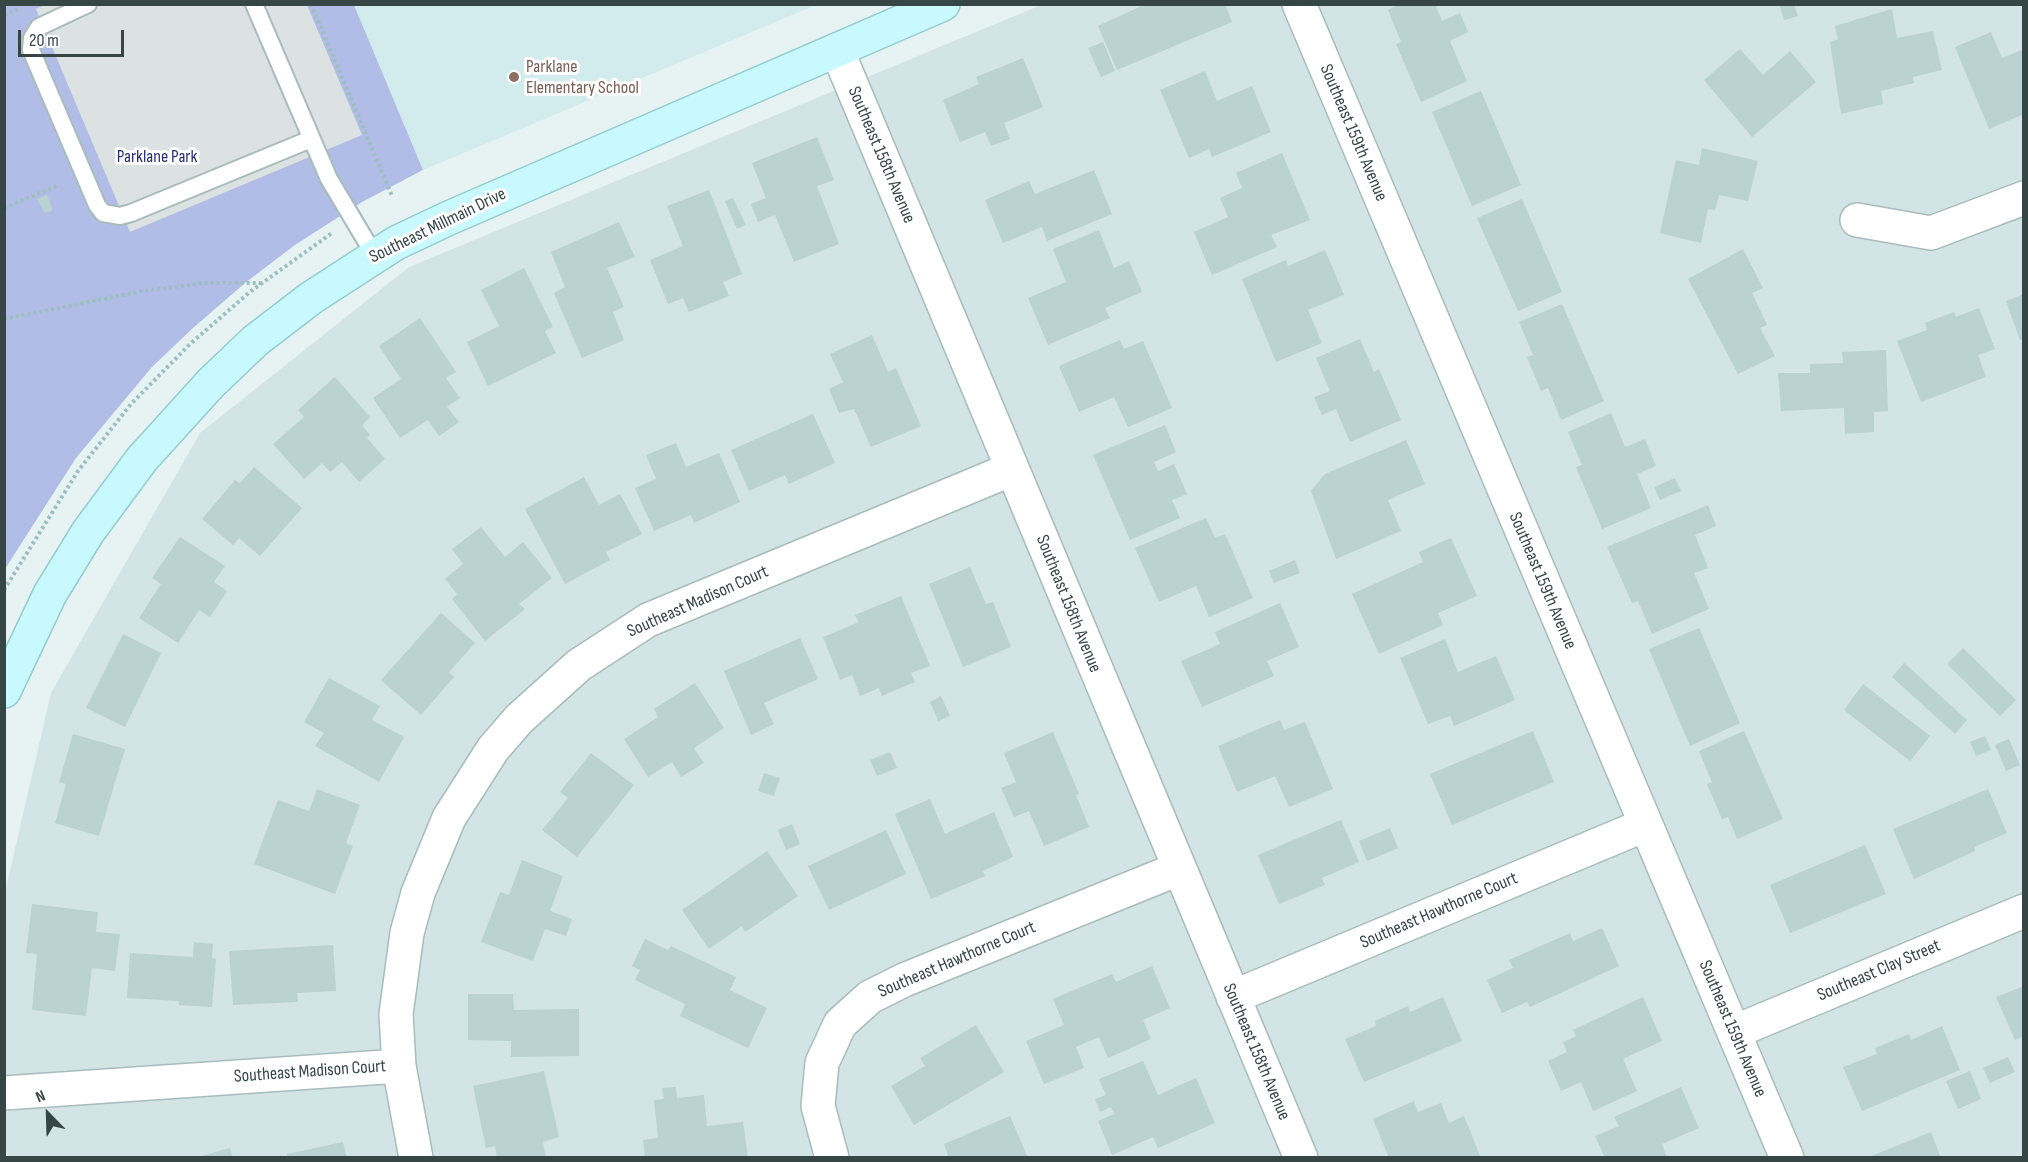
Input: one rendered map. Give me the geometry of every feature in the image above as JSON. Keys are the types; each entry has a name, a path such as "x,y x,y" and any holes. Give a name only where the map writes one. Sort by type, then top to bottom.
{"street":[{"name":"Southeast Millmain Drive","path":"4,691 50,594 88,532 149,451 211,383 255,341 311,298 375,256 448,218 943,4"},
{"name":"Southeast 159th Avenue","path":"1299,4 1786,1158"},
{"name":"Southeast 158th Avenue","path":"837,50 1178,869 1301,1158"},
{"path":"1857,220 1931,233 2024,198"},
{"name":"Southeast Madison Court","path":"4,1093 399,1066 396,1014 399,973 413,913 432,855 449,818 493,749 547,691 612,641 648,620 1012,469"},
{"name":"Southeast Hawthorne Court","path":"1233,997 1645,825"},
{"name":"Southeast Hawthorne Court","path":"832,1158 818,1106 822,1063 840,1024 870,997 904,980 1178,869"},
{"name":"Southeast Clay Street","path":"1734,1032 2024,911"},
{"path":"399,1066 416,1158"}],"lane":[{"path":"88,4 39,27 32,38 31,50 96,205 103,213 120,216 310,139"},
{"path":"254,4 329,179 375,256"}],"path":[{"path":"311,4 392,196"},
{"path":"4,208 84,175"},
{"path":"4,319 143,291 205,283 262,283"}],"shaded area":[{"path":"46,4 307,5 362,135 130,232 36,9"},
{"name":"Parklane Elementary School","path":"354,5 816,5 423,170"},
{"path":"1041,5 2023,5 2023,1157 5,1158 5,892 51,693 200,433 409,267"}],"green space":[{"name":"Parklane Park","path":"5,5 354,5 423,170 362,202 295,245 245,283 152,367 76,458 5,569"}],"building":[{"path":"1146,4 1225,4 1232,22 1117,70 1098,26"},
{"path":"1400,4 1435,4 1442,21 1460,13 1468,32 1450,41 1467,81 1421,102 1396,44 1401,42 1388,10"},
{"path":"1779,4 1794,4 1798,16 1784,20"},
{"path":"1892,9 1897,38 1933,31 1942,70 1913,77 1914,83 1881,91 1883,104 1841,114 1830,42 1838,39 1835,26"},
{"path":"1991,32 2002,58 2024,49 2024,114 1989,129 1955,47"},
{"path":"1103,42 1115,71 1101,77 1088,48"},
{"path":"1740,49 1763,75 1790,51 1816,82 1752,137 1704,80"},
{"path":"1023,58 1043,107 1004,123 1010,139 991,146 985,132 960,142 943,100 979,84 976,77"},
{"path":"1205,71 1217,101 1252,86 1271,132 1212,157 1209,149 1189,158 1160,90"},
{"path":"1481,91 1521,185 1472,206 1432,112"},
{"path":"817,137 834,180 817,186 839,244 794,262 775,215 758,222 751,204 766,198 752,163"},
{"path":"1702,148 1758,161 1748,201 1719,195 1715,210 1708,209 1701,243 1660,233 1676,160 1699,165"},
{"path":"1282,153 1310,220 1271,235 1277,247 1212,275 1194,232 1228,217 1220,198 1242,188 1236,173"},
{"path":"1094,170 1112,214 1047,241 1042,227 1003,243 985,200 1029,181 1035,194"},
{"path":"709,190 742,274 723,282 729,296 689,312 683,298 668,304 650,260 683,246 667,206"},
{"path":"47,195 52,211 45,213 37,199"},
{"path":"733,198 746,225 737,229 725,201"},
{"path":"1522,199 1562,292 1518,311 1477,218"},
{"path":"619,222 635,257 607,268 624,307 613,312 624,340 582,358 554,293 565,287 551,252"},
{"path":"1099,230 1114,268 1129,261 1142,292 1105,308 1110,318 1048,345 1028,298 1066,282 1053,249"},
{"path":"1743,249 1763,288 1752,293 1767,325 1760,328 1775,356 1738,374 1688,279"},
{"path":"1325,250 1344,295 1308,310 1322,343 1276,362 1242,279 1286,260 1288,266"},
{"path":"524,268 553,327 545,331 556,353 488,386 467,342 499,326 481,290"},
{"path":"2024,294 2024,339 2020,340 2006,301"},
{"path":"1562,304 1604,401 1561,420 1548,388 1541,391 1527,357 1533,355 1519,322"},
{"path":"1979,308 1995,349 1978,355 1986,377 1921,402 1897,341 1927,330 1925,323 1954,312 1956,317"},
{"path":"420,318 456,372 446,378 460,398 447,407 459,422 439,436 428,420 400,438 373,398 401,379 379,346"},
{"path":"872,335 888,372 896,368 921,426 871,447 854,409 839,413 829,389 843,382 830,354"},
{"path":"1360,339 1374,372 1379,369 1401,420 1350,442 1336,409 1322,415 1314,397 1330,391 1316,358"},
{"path":"1120,340 1124,349 1143,341 1172,408 1128,427 1114,397 1079,412 1059,366"},
{"path":"1886,350 1888,411 1874,412 1874,432 1845,434 1844,408 1781,411 1778,373 1810,373 1810,364 1843,363 1842,352"},
{"path":"335,377 370,417 362,425 370,435 367,438 385,459 359,482 342,462 330,472 322,463 304,479 273,444 304,417 298,410"},
{"path":"1611,413 1625,447 1645,439 1656,466 1637,474 1651,508 1602,529 1576,467 1582,465 1568,432"},
{"path":"813,414 835,463 789,484 785,475 749,491 731,450"},
{"path":"1165,425 1176,452 1154,462 1158,471 1174,464 1187,494 1172,500 1180,518 1130,540 1093,455"},
{"path":"1406,440 1425,484 1388,500 1401,531 1336,559 1311,491 1325,474"},
{"path":"676,443 686,467 719,453 740,502 694,523 691,515 654,531 635,488 656,479 646,455"},
{"path":"254,467 302,508 260,556 239,538 233,545 202,519 235,480 240,483"},
{"path":"584,477 599,505 620,494 642,534 606,552 610,560 565,584 525,509"},
{"path":"1675,478 1681,491 1660,500 1654,487"},
{"path":"1708,505 1716,526 1695,535 1708,568 1694,573 1709,609 1652,634 1638,601 1632,603 1607,547"},
{"path":"1206,518 1215,538 1225,534 1253,598 1209,617 1196,586 1159,602 1135,548"},
{"path":"481,527 505,557 523,542 552,578 519,604 525,609 485,641 452,599 457,594 445,579 463,564 452,549"},
{"path":"180,537 225,566 214,582 227,591 210,617 199,610 178,643 139,618 161,584 152,578"},
{"path":"1451,538 1477,596 1438,613 1443,625 1379,654 1352,594 1423,562 1419,552"},
{"path":"1295,560 1300,573 1274,583 1269,571"},
{"path":"970,567 986,604 993,602 1011,647 963,667 929,584"},
{"path":"901,596 930,666 911,673 915,682 882,696 879,688 860,696 852,675 840,680 823,637 859,622 855,615"},
{"path":"1280,603 1299,647 1267,661 1274,676 1202,707 1181,661 1220,644 1215,632"},
{"path":"441,613 475,643 449,672 454,677 421,715 381,680"},
{"path":"1699,628 1740,723 1690,746 1649,649"},
{"path":"123,634 161,653 125,727 86,708"},
{"path":"800,638 818,679 764,703 774,724 751,735 724,671"},
{"path":"1445,639 1458,672 1496,656 1515,700 1454,726 1450,716 1428,724 1400,658"},
{"path":"1963,648 2016,700 2000,716 1947,664"},
{"path":"1904,663 1967,720 1955,734 1892,677"},
{"path":"329,678 380,706 372,720 404,737 379,782 315,746 324,733 304,722"},
{"path":"695,683 724,728 694,748 704,763 681,777 672,762 648,777 624,739 658,717 654,709"},
{"path":"1863,684 1930,736 1910,761 1844,710"},
{"path":"941,696 950,716 938,721 930,702"},
{"path":"1280,720 1284,730 1305,722 1333,789 1289,807 1275,776 1237,792 1218,746"},
{"path":"1533,731 1554,782 1452,825 1430,774"},
{"path":"1744,731 1783,819 1737,839 1728,817 1722,819 1707,784 1712,782 1699,751"},
{"path":"1053,732 1079,794 1076,795 1089,827 1044,846 1029,811 1014,817 1001,788 1016,782 1004,753"},
{"path":"73,734 125,749 99,836 55,823 66,784 59,782"},
{"path":"1985,736 1991,750 1976,756 1970,742"},
{"path":"2009,739 2020,765 2006,771 1995,745"},
{"path":"890,752 897,768 877,776 870,760"},
{"path":"591,753 634,785 577,857 542,830 568,798 560,792"},
{"path":"764,773 780,778 774,796 758,791"},
{"path":"317,789 360,805 346,843 353,846 335,894 254,864 278,800 309,811"},
{"path":"1988,789 2007,833 1974,847 1975,851 1914,879 1893,829"},
{"path":"930,799 945,834 994,812 1013,857 983,871 985,876 931,899 895,814"},
{"path":"1341,820 1359,862 1322,878 1325,885 1279,904 1258,855"},
{"path":"792,824 800,844 786,850 778,830"},
{"path":"1390,828 1398,848 1367,861 1359,841"},
{"path":"886,830 906,874 829,910 808,866"},
{"path":"1865,845 1886,894 1790,933 1770,885"},
{"path":"767,851 798,896 745,932 742,926 709,949 682,910"},
{"path":"522,860 563,876 550,911 572,919 566,936 545,929 533,961 481,942 500,892 509,895"},
{"path":"32,904 98,912 96,932 120,934 115,971 92,968 86,1016 32,1010 37,954 26,953"},
{"path":"1602,928 1619,966 1530,1007 1527,1002 1502,1013 1487,980 1513,968 1509,960 1570,933 1573,941"},
{"path":"645,939 668,950 671,946 736,977 730,990 767,1008 748,1048 680,1016 685,1004 635,980 640,970 632,966"},
{"path":"194,942 213,944 212,958 216,959 212,1007 179,1005 179,1001 127,998 130,953 193,957"},
{"path":"333,945 336,991 297,993 298,1002 233,1005 229,951"},
{"path":"1152,966 1170,1008 1143,1020 1151,1039 1108,1058 1099,1037 1076,1047 1084,1068 1044,1084 1026,1041 1064,1025 1053,999 1112,974 1116,982"},
{"path":"2024,986 2024,1036 2015,1040 1996,997"},
{"path":"468,994 513,994 514,1010 579,1009 579,1056 511,1057 511,1041 468,1040"},
{"path":"1443,997 1462,1041 1364,1082 1345,1039 1376,1026 1375,1021 1408,1006 1410,1012"},
{"path":"1643,997 1662,1041 1623,1059 1637,1091 1593,1111 1581,1082 1561,1091 1548,1061 1567,1052 1563,1042 1576,1036 1573,1030"},
{"path":"976,1025 1004,1072 914,1125 891,1086 925,1066 920,1058"},
{"path":"1942,1026 1960,1070 1862,1111 1843,1067 1877,1054 1875,1048 1909,1034 1911,1040"},
{"path":"2008,1057 2015,1072 1990,1083 1983,1068"},
{"path":"1143,1061 1158,1095 1196,1078 1215,1123 1158,1148 1153,1137 1112,1155 1098,1121 1114,1114 1111,1107 1100,1112 1095,1099 1106,1095 1099,1079"},
{"path":"544,1071 559,1137 543,1142 546,1158 497,1158 495,1146 486,1148 473,1086"},
{"path":"1970,1071 1981,1099 1958,1109 1946,1081"},
{"path":"676,1087 677,1098 704,1095 707,1126 743,1122 748,1158 645,1158 643,1140 658,1138 654,1100 664,1099 662,1088"},
{"path":"1681,1087 1699,1128 1662,1144 1667,1158 1605,1158 1595,1136 1619,1126 1614,1117"},
{"path":"1414,1101 1418,1112 1441,1103 1449,1123 1464,1116 1481,1158 1389,1158 1373,1119"},
{"path":"1010,1116 1028,1158 949,1158 944,1144"},
{"path":"1931,1132 1941,1158 1869,1158 1869,1157"},
{"path":"343,1142 347,1158 288,1158 287,1154"},
{"path":"230,1148 233,1158 198,1158 198,1157"}],"place":[{"name":"Parklane Elementary School","path":"514,77"}]}
